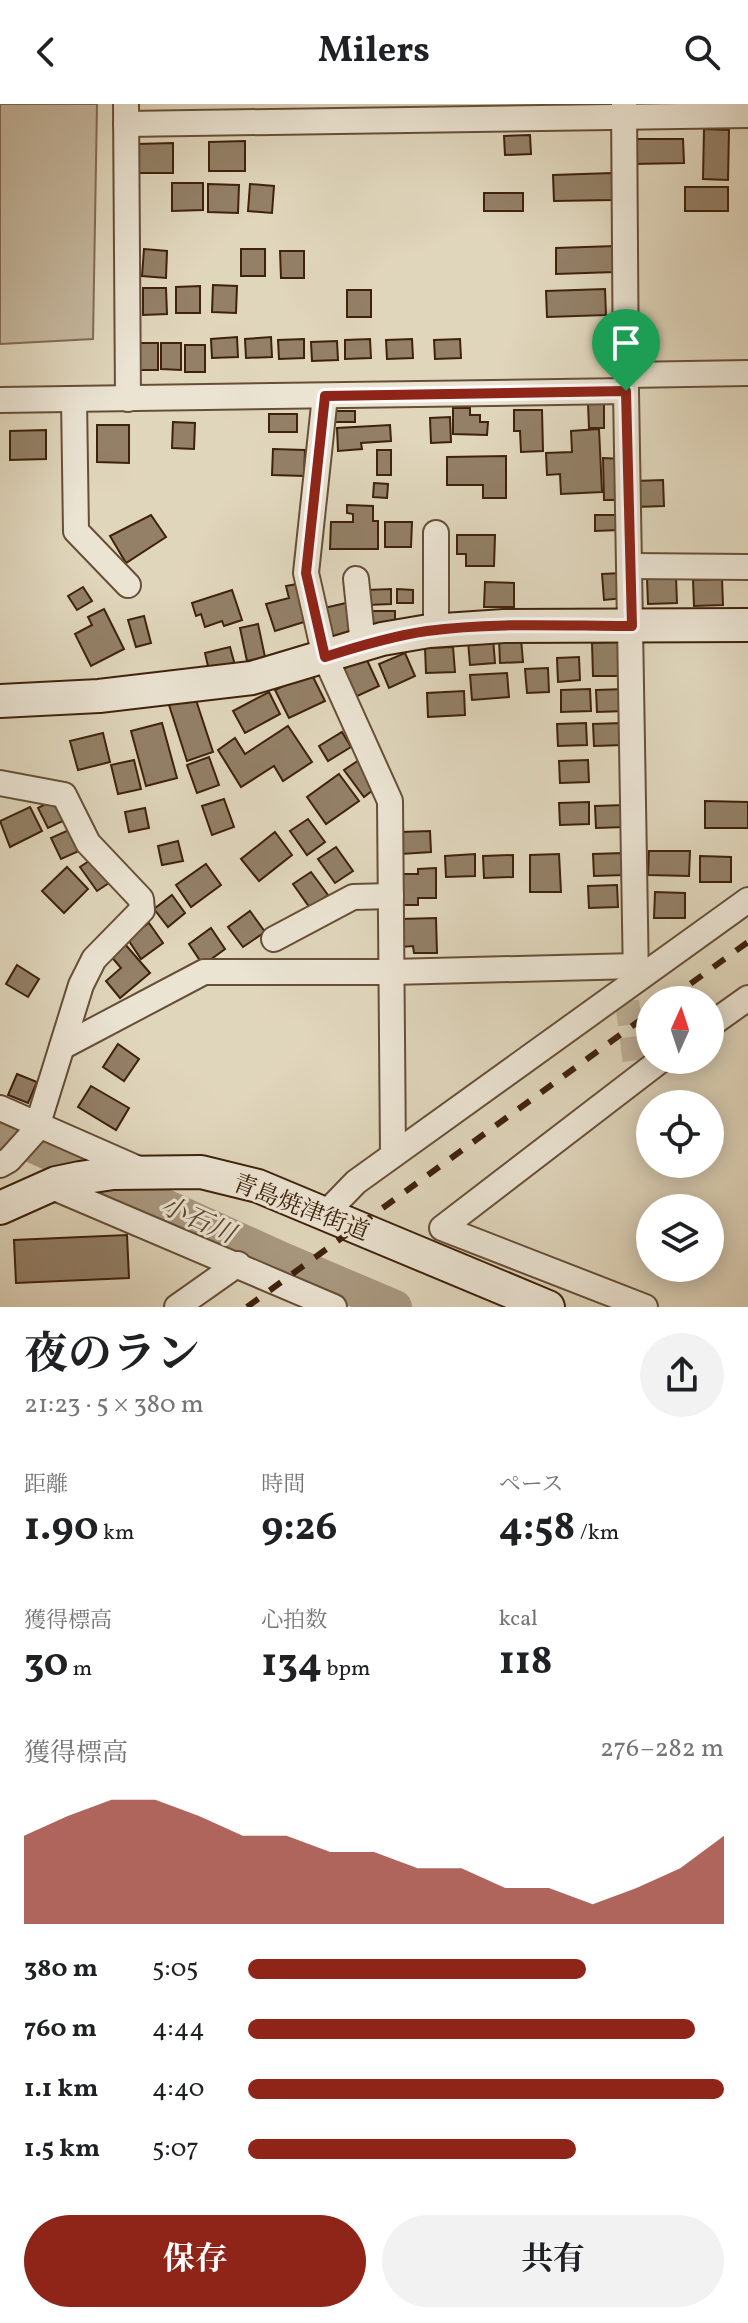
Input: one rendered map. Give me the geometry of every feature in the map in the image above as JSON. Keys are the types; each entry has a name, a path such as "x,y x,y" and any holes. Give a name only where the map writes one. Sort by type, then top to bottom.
{"street":[{"path":"624,110 632,626 631,984"},
{"path":"128,399 126,114 624,110 748,115"},
{"path":"0,400 325,396 626,383 748,373"},
{"path":"325,396 306,573 325,657 390,801 393,1155"},
{"path":"74,399 76,531 128,585"},
{"path":"436,533 436,630"},
{"path":"630,566 748,567"},
{"path":"356,579 363,645"},
{"path":"0,701 99,696 252,678 363,645 436,630 504,626 748,625"},
{"path":"0,783 64,795 88,843 141,899 142,910 94,959 81,985 37,1127 4,1162"},
{"path":"274,939 353,897 391,896"},
{"path":"325,1214 356,1182 748,900"},
{"path":"62,1047 204,972 391,972 631,984"},
{"path":"724,1015 748,998"},
{"path":"636,1071 442,1228 645,1307"},
{"path":"0,1108 141,1172"},
{"name":"青島焼津街道","path":"0,1208 53,1184 113,1173 201,1172 258,1186 548,1307"},
{"path":"53,1184 334,1307"},
{"path":"177,1307 238,1264"}],"shaded area":[{"path":"0,104 97,104 93,339 0,344"}],"building":[{"path":"704,129 729,130 728,180 703,179"},
{"path":"530,135 531,154 505,155 504,136"},
{"path":"633,139 683,139 684,163 634,164"},
{"path":"245,141 245,171 209,171 209,142"},
{"path":"173,143 173,173 137,173 137,144"},
{"path":"612,173 613,200 554,201 553,175"},
{"path":"172,183 203,183 203,210 172,211"},
{"path":"208,184 239,185 238,213 208,212"},
{"path":"250,184 274,186 272,213 248,211"},
{"path":"685,187 728,187 728,211 685,211"},
{"path":"484,193 523,193 523,211 484,211"},
{"path":"615,246 615,272 556,274 556,248"},
{"path":"144,249 167,251 166,278 142,276"},
{"path":"241,249 265,249 265,276 241,276"},
{"path":"280,251 304,251 304,278 281,278"},
{"path":"213,285 237,286 236,313 212,312"},
{"path":"200,286 200,313 176,313 176,287"},
{"path":"143,288 166,288 167,314 143,315"},
{"path":"605,289 606,315 547,317 546,291"},
{"path":"347,290 371,290 371,317 347,317"},
{"path":"237,337 238,357 212,358 211,339"},
{"path":"271,337 272,357 246,358 245,339"},
{"path":"304,339 304,358 279,359 278,340"},
{"path":"370,339 371,358 345,359 345,340"},
{"path":"412,339 413,358 387,359 386,340"},
{"path":"460,339 461,358 435,359 434,340"},
{"path":"337,341 338,360 312,361 311,342"},
{"path":"135,343 158,343 158,370 134,370"},
{"path":"161,343 181,343 181,370 161,369"},
{"path":"185,345 205,345 205,372 185,372"},
{"path":"588,403 604,403 604,428 589,428"},
{"path":"453,408 470,408 470,415 480,415 480,422 488,422 487,435 453,434"},
{"path":"514,410 542,410 543,451 521,452 520,431 514,431"},
{"path":"332,411 355,411 355,422 332,422"},
{"path":"269,414 297,414 297,432 269,432"},
{"path":"450,417 451,442 431,443 430,418"},
{"path":"173,422 195,423 194,449 172,448"},
{"path":"97,425 129,425 129,463 97,462"},
{"path":"390,425 391,441 361,443 362,449 338,451 337,428"},
{"path":"599,429 602,492 561,494 560,474 547,475 546,453 572,452 571,431"},
{"path":"46,430 46,459 10,460 10,431"},
{"path":"273,449 305,450 304,476 272,475"},
{"path":"377,450 391,450 391,475 377,475"},
{"path":"506,456 506,498 483,498 483,485 447,485 447,457"},
{"path":"603,458 622,459 622,500 604,500"},
{"path":"663,480 664,506 636,507 635,481"},
{"path":"374,483 388,484 387,498 373,497"},
{"path":"347,505 373,506 373,521 378,521 378,549 330,549 331,522 353,522 353,514 347,513"},
{"path":"151,515 166,537 126,563 110,536"},
{"path":"595,515 620,515 619,530 595,531"},
{"path":"385,522 412,522 411,547 385,547"},
{"path":"457,535 495,535 494,566 466,566 466,554 457,554"},
{"path":"622,573 624,598 604,600 602,574"},
{"path":"676,577 677,603 648,604 647,578"},
{"path":"722,579 723,605 694,606 693,580"},
{"path":"485,582 514,583 514,607 484,607"},
{"path":"297,584 307,621 275,631 266,604 289,598 286,586"},
{"path":"83,587 92,601 77,610 68,596"},
{"path":"391,589 391,604 367,605 367,590"},
{"path":"397,589 413,590 413,603 397,603"},
{"path":"232,590 242,620 224,626 222,621 205,627 201,614 196,616 192,603"},
{"path":"346,603 350,636 329,641 324,608"},
{"path":"104,609 124,649 91,666 75,634 92,625 88,617"},
{"path":"370,611 395,611 395,626 371,627"},
{"path":"144,616 151,643 136,647 128,620"},
{"path":"258,624 265,657 247,661 240,628"},
{"path":"493,638 495,663 470,665 468,641"},
{"path":"499,639 521,639 523,662 500,663"},
{"path":"620,642 621,676 593,676 592,643"},
{"path":"230,647 236,669 210,675 205,653"},
{"path":"453,647 455,672 426,673 425,648"},
{"path":"405,653 415,676 389,688 379,664"},
{"path":"579,657 580,680 558,682 557,658"},
{"path":"366,658 379,686 353,698 340,670"},
{"path":"548,668 549,692 527,693 525,669"},
{"path":"311,673 325,701 289,718 275,690"},
{"path":"507,673 509,697 472,700 470,675"},
{"path":"590,689 591,711 561,712 561,690"},
{"path":"625,689 626,711 597,712 596,690"},
{"path":"464,691 465,715 428,717 427,693"},
{"path":"269,692 280,714 245,733 233,711"},
{"path":"195,697 213,752 187,761 169,705"},
{"path":"162,723 177,778 146,786 131,731"},
{"path":"586,723 587,745 558,746 557,724"},
{"path":"622,723 623,745 594,746 593,724"},
{"path":"288,726 312,762 283,781 274,766 241,787 218,750 235,738 245,754"},
{"path":"342,732 351,747 328,761 319,746"},
{"path":"103,733 110,762 78,770 70,741"},
{"path":"209,757 219,785 197,793 187,765"},
{"path":"134,760 141,789 118,794 111,765"},
{"path":"359,760 378,786 364,797 344,770"},
{"path":"588,760 589,782 560,783 559,761"},
{"path":"339,774 359,801 326,824 307,797"},
{"path":"57,798 67,819 48,828 38,808"},
{"path":"224,799 234,827 212,835 202,806"},
{"path":"705,801 748,802 748,828 705,828"},
{"path":"589,802 589,824 560,825 559,803"},
{"path":"625,805 625,827 596,828 595,806"},
{"path":"30,807 42,831 10,847 0,821"},
{"path":"145,808 149,828 129,832 125,812"},
{"path":"308,819 325,842 307,855 290,831"},
{"path":"71,829 81,850 61,859 51,838"},
{"path":"430,831 431,852 401,854 400,832"},
{"path":"275,832 292,855 259,881 241,859"},
{"path":"178,841 183,861 162,865 158,846"},
{"path":"336,847 353,871 335,883 318,859"},
{"path":"649,851 690,851 689,876 648,875"},
{"path":"623,853 624,875 594,876 593,854"},
{"path":"475,854 475,876 446,877 445,856"},
{"path":"559,854 561,892 530,892 530,855"},
{"path":"98,855 115,879 97,891 80,867"},
{"path":"513,855 513,877 484,878 483,856"},
{"path":"700,856 731,857 731,882 700,882"},
{"path":"206,864 221,885 191,907 176,885"},
{"path":"67,867 88,889 64,913 42,891"},
{"path":"436,868 436,898 418,898 418,905 397,905 397,874 418,874 418,869"},
{"path":"311,872 328,895 310,908 293,884"},
{"path":"617,885 618,907 589,908 588,886"},
{"path":"655,892 685,893 685,918 654,918"},
{"path":"172,895 185,913 168,927 154,909"},
{"path":"250,911 265,932 243,947 228,927"},
{"path":"436,918 437,953 414,953 413,946 401,947 400,919"},
{"path":"149,923 163,943 141,959 127,938"},
{"path":"211,928 225,949 203,965 189,944"},
{"path":"124,943 150,973 120,998 106,981 121,968 110,955"},
{"path":"17,965 39,979 28,997 6,984"},
{"path":"118,1044 139,1059 124,1081 103,1067"},
{"path":"17,1074 37,1082 28,1103 8,1095"},
{"path":"91,1086 129,1108 116,1130 78,1107"},
{"path":"127,1235 129,1278 16,1283 14,1240"}],"waterway":[{"name":"小石川","path":"0,1131 395,1307"}],"tunnel":[{"path":"627,1001 635,1064"}],"railway":[{"path":"687,986 748,942"},
{"path":"247,1307 636,1023"}],"route":[{"path":"626,391 632,626 504,626 429,631 382,639 325,657 306,573 325,396 626,391"}]}
